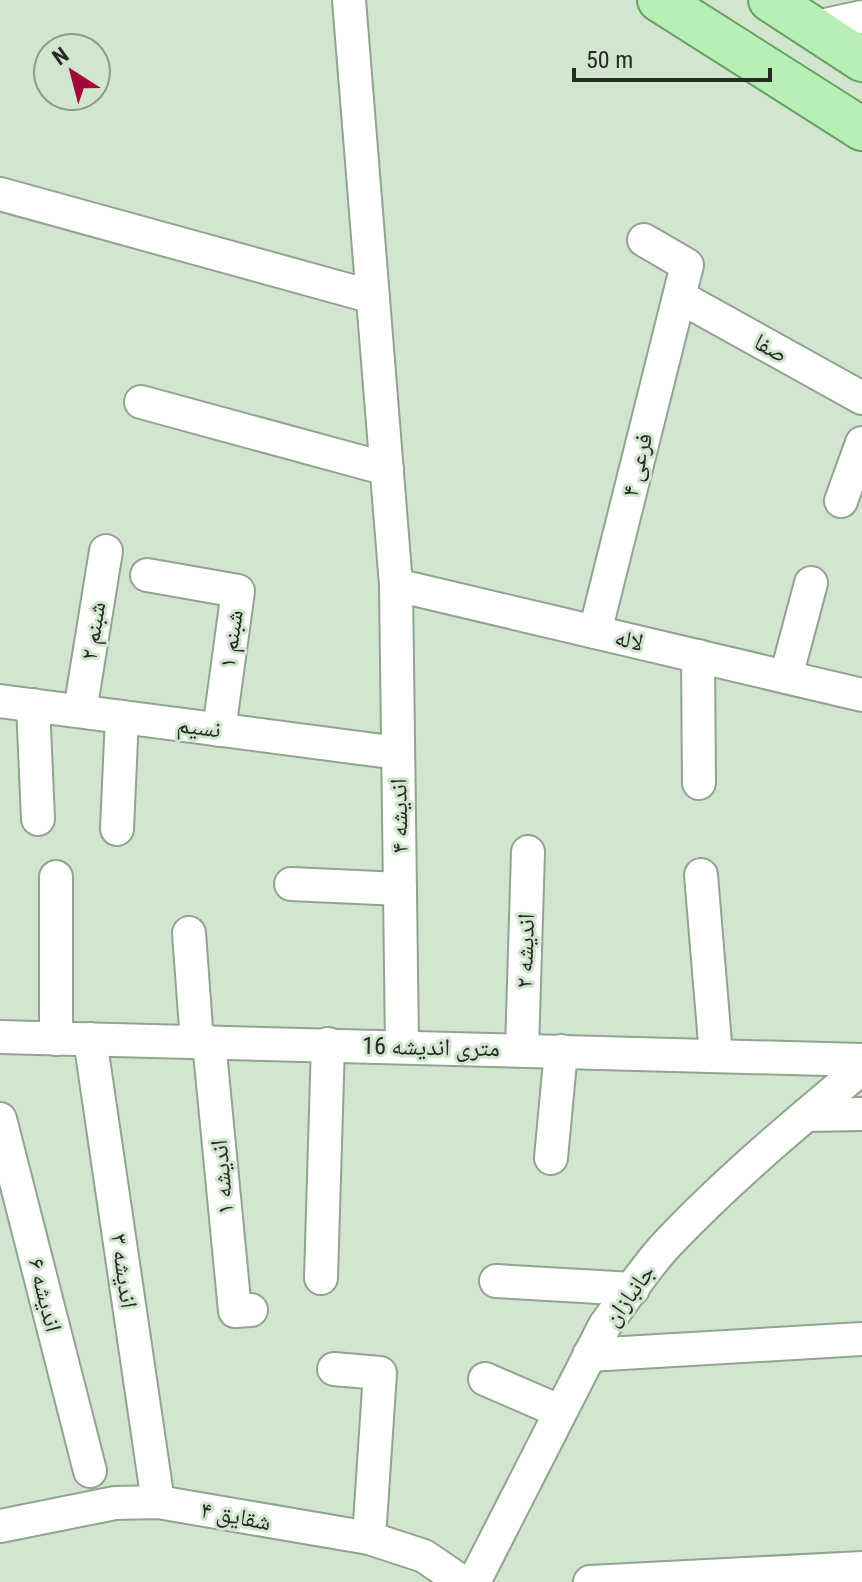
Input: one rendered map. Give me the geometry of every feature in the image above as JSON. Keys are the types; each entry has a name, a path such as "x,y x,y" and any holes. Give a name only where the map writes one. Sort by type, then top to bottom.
{"main road":[{"path":"659,0 862,129"},
{"path":"770,0 862,60"}],"street":[{"name":"اندیشه ۴","path":"349,0 396,585 402,1046"},
{"path":"812,28 862,17"},
{"path":"0,194 373,297"},
{"name":"فرعی ۴","path":"595,632 687,265 644,240"},
{"name":"صفا","path":"680,297 862,398"},
{"path":"141,402 387,469"},
{"path":"841,501 862,443"},
{"name":"شبنم ۲","path":"80,711 106,551"},
{"name":"شبنم ۱","path":"147,575 238,591 219,730"},
{"path":"786,677 811,583"},
{"name":"لاله","path":"396,585 862,695"},
{"path":"698,656 699,783"},
{"name":"نسیم","path":"0,701 398,753"},
{"path":"33,705 38,819"},
{"path":"117,829 122,717"},
{"name":"اندیشه ۲","path":"522,1049 528,852"},
{"path":"701,875 716,1055"},
{"path":"56,877 56,1039"},
{"path":"291,884 400,889"},
{"path":"194,934 203,1042"},
{"name":"16 متری اندیشه","path":"0,1037 862,1060"},
{"name":"اندیشه ۳","path":"90,1039 158,1502"},
{"name":"اندیشه ۱","path":"203,1042 243,1311"},
{"path":"321,1278 328,1044"},
{"path":"551,1158 561,1051"},
{"name":"جانبازان","path":"474,1582 605,1325 667,1243 806,1115 862,1068"},
{"path":"806,1115 862,1114"},
{"name":"اندیشه ۶","path":"0,1119 90,1471"},
{"path":"496,1281 633,1289"},
{"path":"589,1355 862,1339"},
{"path":"334,1369 380,1373 369,1538"},
{"path":"485,1379 559,1411"},
{"name":"شقایق ۴","path":"0,1526 115,1503 158,1502 369,1538 424,1556 462,1582"},
{"path":"590,1582 862,1568"}]}
